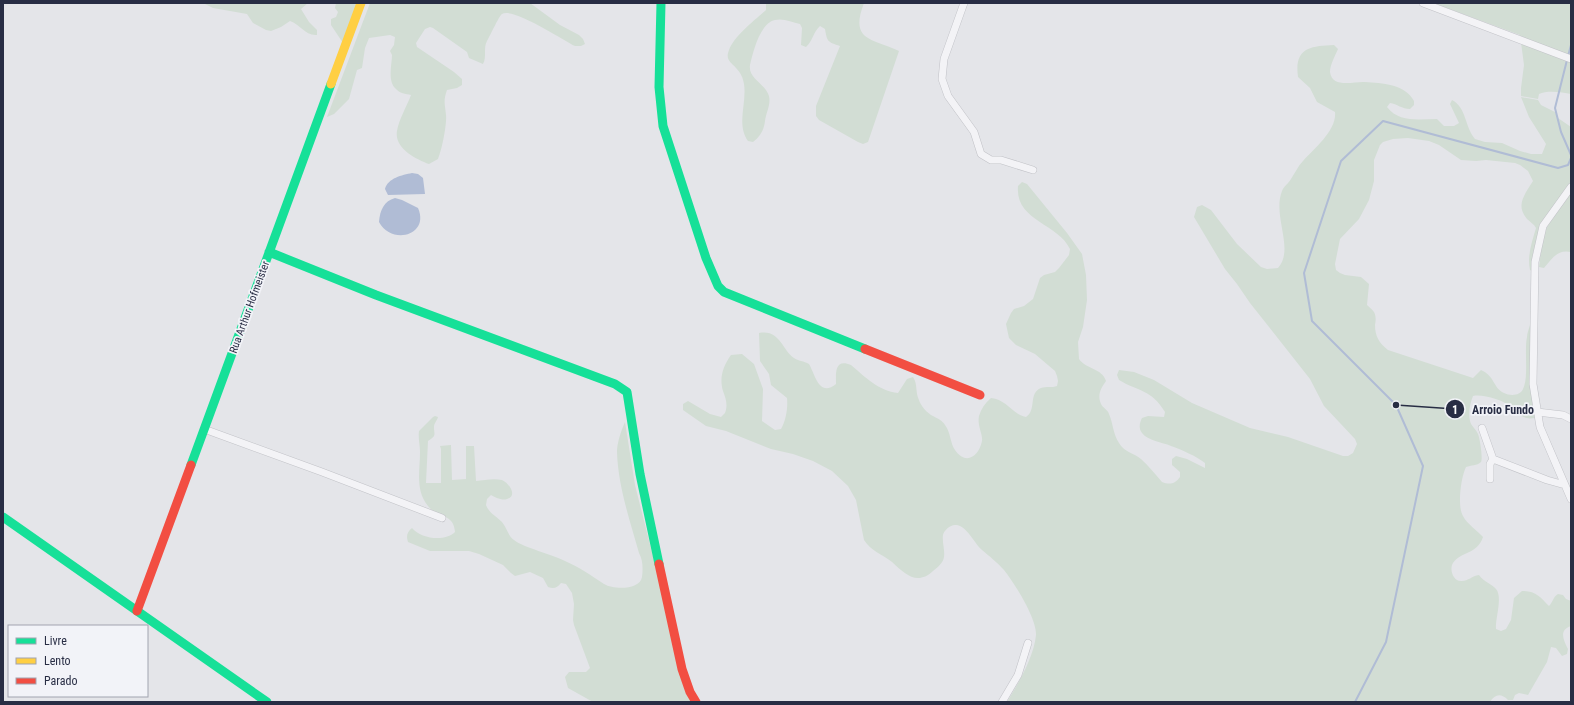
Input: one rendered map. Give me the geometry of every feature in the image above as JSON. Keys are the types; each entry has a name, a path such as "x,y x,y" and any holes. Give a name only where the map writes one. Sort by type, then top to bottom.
{"street":[{"name":"Rua Arthur Hofmeister","path":"137,611 361,3"},
{"path":"661,3 660,87 663,126 706,258 718,286 724,292 980,395"},
{"path":"964,3 944,60 942,79 948,96 974,132 981,154 991,160 1001,160 1033,170"},
{"path":"1423,3 1568,58"},
{"path":"1571,187 1543,226 1535,262 1533,384 1540,427 1571,499"},
{"path":"269,252 376,295 615,384 627,392 632,435 659,567 682,666 692,696 696,702"},
{"path":"1537,412 1563,415 1571,419"},
{"path":"1482,428 1493,459 1547,480 1565,484"},
{"path":"204,430 322,472 442,518"},
{"path":"1490,479 1490,464 1493,459"},
{"path":"3,516 267,702"},
{"path":"1002,702 1018,675 1028,643"}],"shaded area":[{"path":"203,3 308,3 301,9 309,22 317,30 317,35 309,34 290,21 271,31 266,30 253,23 247,14 213,8"},
{"path":"336,3 359,3 343,43 331,25 331,19 336,17 338,12 335,8"},
{"path":"370,3 530,3 560,25 579,35 585,44 575,46 527,19 508,13 502,14 486,44 483,64 469,58 467,52 433,28 430,27 425,29 416,43 417,47 462,79 462,85 457,88 447,90 445,100 446,124 441,150 438,159 429,164 412,156 402,148 397,137 399,122 411,95 397,90 393,86 391,77 392,55 390,51 394,45 395,37 390,35 369,38 365,48 362,68 357,70 349,99 334,114 327,117"},
{"path":"764,3 864,3 859,25 862,32 866,37 899,51 868,142 863,144 858,142 819,120 816,116 816,106 840,46 829,41 826,37 825,29 820,26 806,47 801,45 802,28 800,24 788,20 775,20 765,26 761,32 753,53 750,70 754,78 767,92 769,96 769,103 764,127 761,133 753,142 748,141 742,121 745,91 744,82 742,76 728,59 728,53 735,39 766,10 766,4"},
{"path":"1433,3 1571,3 1571,94 1546,92 1539,94 1538,99 1521,96 1524,65 1520,35"},
{"path":"1334,45 1338,49 1330,72 1335,81 1344,83 1379,83 1399,88 1410,95 1414,101 1414,105 1410,109 1390,103 1387,107 1397,116 1410,119 1437,119 1444,126 1454,126 1459,123 1450,104 1452,100 1457,103 1463,112 1471,134 1475,139 1485,142 1502,143 1531,154 1542,154 1546,144 1529,117 1521,97 1538,100 1541,105 1555,112 1558,118 1571,127 1571,182 1541,223 1533,254 1532,271 1530,270 1529,264 1536,228 1523,214 1522,209 1522,200 1533,181 1528,171 1515,163 1486,160 1461,160 1439,145 1429,141 1408,138 1393,139 1383,142 1380,145 1374,160 1374,181 1369,200 1359,219 1340,239 1335,264 1336,270 1340,273 1361,277 1369,284 1367,305 1375,314 1375,329 1378,339 1388,350 1473,378 1481,370 1489,375 1500,391 1506,394 1512,395 1520,393 1525,384 1527,336 1530,325 1532,325 1530,386 1536,418 1522,416 1507,404 1493,398 1473,396 1472,399 1469,418 1479,437 1482,460 1478,464 1466,467 1461,484 1460,506 1465,519 1483,537 1477,547 1456,559 1451,568 1454,577 1459,581 1479,575 1496,589 1499,597 1499,603 1496,629 1501,631 1506,629 1511,620 1514,598 1522,591 1534,593 1549,606 1558,594 1563,595 1566,599 1571,601 1571,626 1564,630 1563,633 1568,649 1567,654 1562,656 1556,648 1551,647 1547,662 1528,695 1519,693 1515,695 1513,700 1508,700 1501,695 1498,695 1490,702 1007,702 1029,661 1035,643 1035,628 1029,611 1009,576 979,547 964,528 954,525 946,529 943,535 944,554 941,563 937,568 922,578 911,577 892,562 873,550 864,540 856,500 848,486 832,471 813,461 793,454 771,449 726,431 706,426 683,410 683,404 688,401 710,414 721,417 725,413 726,407 721,381 724,368 731,355 742,354 754,364 763,389 762,421 775,430 781,429 786,414 787,398 771,385 769,374 760,361 759,333 766,333 772,334 776,337 794,358 809,364 818,383 825,388 830,388 836,384 837,368 839,365 845,363 851,365 873,383 891,392 898,393 907,379 913,377 920,402 929,413 944,423 955,450 963,457 968,458 975,455 982,441 979,416 985,404 991,398 1001,401 1017,413 1026,417 1031,410 1033,398 1037,390 1043,387 1057,386 1058,381 1055,371 1035,354 1016,345 1009,338 1006,324 1014,309 1024,306 1033,299 1040,278 1044,275 1055,272 1069,255 1070,249 1064,240 1038,221 1023,207 1019,198 1018,186 1022,182 1027,184 1082,254 1086,275 1087,300 1083,327 1078,342 1079,359 1082,363 1098,371 1106,381 1100,392 1099,398 1110,417 1115,436 1121,446 1141,459 1162,482 1172,483 1180,477 1180,472 1172,465 1172,459 1176,456 1187,459 1205,468 1205,463 1184,451 1148,438 1142,433 1140,423 1142,418 1148,416 1164,417 1165,412 1150,395 1119,380 1117,375 1119,370 1134,372 1154,380 1192,403 1250,428 1288,437 1343,456 1348,456 1353,453 1357,444 1355,439 1324,406 1310,379 1225,269 1194,217 1197,207 1202,205 1211,210 1237,244 1261,267 1267,269 1278,268 1283,260 1284,251 1280,211 1282,191 1301,163 1319,145 1329,132 1335,119 1335,112 1317,102 1310,88 1298,77 1297,67 1301,54 1306,50 1318,46"},
{"path":"1571,192 1571,252 1566,251 1558,253 1544,268 1539,267 1542,241 1547,227"},
{"path":"435,416 438,417 434,426 434,435 428,441 426,483 441,483 440,446 451,445 452,480 466,479 466,446 474,446 476,481 499,479 510,487 512,495 510,497 503,500 491,495 487,499 486,505 487,508 502,522 512,538 524,546 570,563 608,586 620,588 632,587 637,584 642,577 643,571 641,559 628,516 618,465 618,445 625,422 635,485 691,702 593,702 568,688 565,677 569,672 586,672 590,668 574,625 574,604 572,593 566,584 561,583 555,588 550,588 543,578 530,572 515,576 503,565 479,554 469,551 430,551 408,542 407,534 412,528 421,535 433,538 445,537 455,532 452,522 432,510 424,500 421,493 419,480 419,431"}],"water":[{"path":"412,173 418,174 423,178 425,194 388,195 385,189 389,182"},
{"path":"395,198 418,208 420,217 419,225 414,231 408,234 392,234 379,222 380,214 385,204 391,199"}],"waterway":[{"path":"1568,56 1571,45"},
{"path":"1567,60 1555,108 1561,132 1571,155"},
{"path":"1355,702 1386,642 1423,466 1396,405 1312,321 1304,273 1341,161 1383,121 1558,168 1568,165 1571,158"}],"traffic: fast":[{"path":"661,3 659,87 663,126 706,258 718,286 724,292 865,349"},
{"path":"191,465 331,84"},
{"path":"269,252 376,295 615,384 627,392 640,474 659,564"},
{"path":"3,517 267,702"}],"traffic: slow":[{"path":"331,84 361,3"}],"traffic: jam":[{"path":"865,349 980,395"},
{"path":"137,611 191,465"},
{"path":"659,564 682,669 690,692 696,702"}],"place":[{"name":"Arroio Fundo","path":"1396,405"}]}
